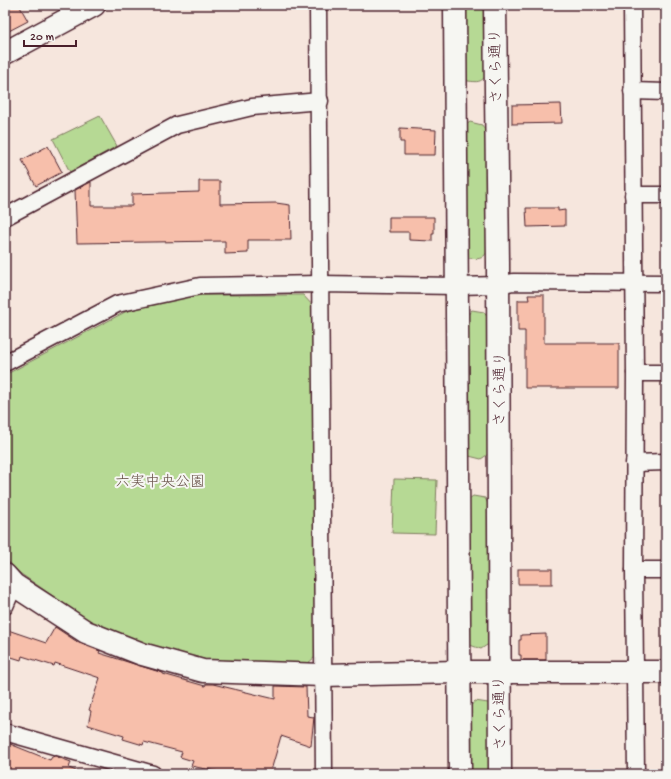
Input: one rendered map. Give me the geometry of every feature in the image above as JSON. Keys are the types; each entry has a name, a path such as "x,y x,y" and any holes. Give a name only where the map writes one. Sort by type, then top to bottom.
{"street":[{"path":"5,53 94,5"},
{"path":"318,5 320,101 324,774"},
{"path":"455,5 458,672 460,774"},
{"name":"さくら通り","path":"495,5 499,285 500,774"},
{"path":"632,5 636,774"},
{"path":"632,92 666,92"},
{"path":"5,217 177,125 252,107 320,101"},
{"path":"633,195 666,195"},
{"path":"5,363 117,304 200,286 320,284 457,286 499,285 513,282 666,283"},
{"path":"635,373 666,373"},
{"path":"634,462 666,462"},
{"path":"634,570 666,570"},
{"path":"5,606 9,580 86,632 142,654 203,671 324,675 458,672 666,672"},
{"path":"5,732 154,774"}],"green space":[{"path":"464,5 486,5 486,75 482,79 474,82 468,81 464,73"},
{"path":"100,116 117,146 70,172 53,139"},
{"path":"470,122 482,125 485,130 486,140 487,252 481,258 477,259 469,258 465,250 466,125"},
{"name":"六実中央公園","path":"202,295 303,295 314,307 316,656 306,665 207,660 144,645 91,622 21,574 5,558 5,375 125,312 170,298"},
{"path":"472,310 484,312 487,317 489,450 487,455 481,459 469,456 467,447 465,318"},
{"path":"394,479 437,480 435,534 392,533"},
{"path":"473,496 485,498 488,504 490,643 481,649 470,645 469,499"},
{"path":"475,701 488,703 490,708 492,774 469,774 469,708"}],"building":[{"path":"5,5 19,5 28,21 5,33"},
{"path":"561,104 562,123 512,124 512,105"},
{"path":"400,128 436,130 435,155 404,155 404,142 400,142"},
{"path":"48,146 62,172 36,186 22,160"},
{"path":"199,181 220,181 220,204 276,203 290,205 291,240 248,240 248,253 225,254 225,241 77,243 75,190 91,182 91,206 132,206 132,194 199,192"},
{"path":"526,208 558,208 558,211 565,210 565,226 527,227"},
{"path":"389,217 434,217 434,234 432,234 432,241 409,240 409,232 389,232"},
{"path":"528,295 544,295 544,343 619,343 619,388 525,388 525,331 518,331 518,300 529,300"},
{"path":"518,569 552,569 552,584 518,584"},
{"path":"55,627 79,643 100,651 99,653 205,686 206,684 213,684 275,699 275,686 306,687 307,716 314,717 311,746 281,736 270,774 257,774 241,770 240,774 230,774 191,766 193,761 180,757 182,752 144,742 143,745 123,739 124,736 88,725 91,711 89,710 100,678 55,663 54,666 22,656 21,660 5,655 5,629 46,643"},
{"path":"546,634 546,660 521,660 521,655 519,655 519,640 521,640 521,635"},
{"path":"5,742 50,760 55,756 71,762 69,768 83,774 5,774"}]}
